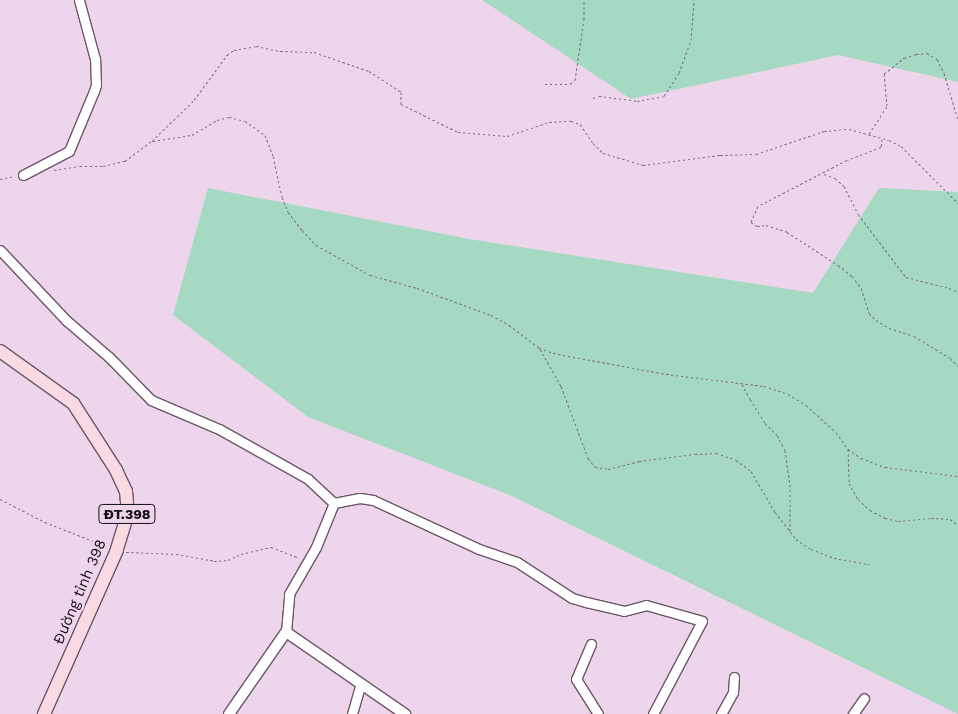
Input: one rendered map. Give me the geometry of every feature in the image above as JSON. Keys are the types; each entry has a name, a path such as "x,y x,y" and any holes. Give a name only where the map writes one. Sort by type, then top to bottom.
{"main road":[{"name":"Đường tỉnh 398","path":"0,351 73,402 116,470 126,491 128,513 117,550 44,714"}],"street":[{"path":"23,175 69,151 95,88 95,59 79,0"},
{"path":"0,250 61,315 109,358 151,400 219,429 308,478 334,503"},
{"path":"334,503 360,498 373,500 479,549 526,566 566,594 586,602 624,611 646,605 702,622 654,714"},
{"path":"229,714 286,632 289,594 307,561 334,503"},
{"path":"286,632 405,714"},
{"path":"592,644 576,679 598,714"},
{"path":"721,714 733,692 734,677"},
{"path":"352,714 361,684"},
{"path":"853,714 864,698"}],"path":[{"path":"545,84 570,84 575,80 584,19 584,0"},
{"path":"593,98 600,96 636,101 664,96 679,74 691,40 694,0"},
{"path":"50,170 115,164 125,161 152,141 194,100 228,55 234,50 256,46 280,52 314,52 369,71 402,92 401,104 458,132 507,136 549,122 571,121 580,124 593,143 603,153 643,165 711,156 765,153 824,131 849,129 882,138 902,146 958,203"},
{"path":"869,135 886,106 884,74 904,58 926,52 937,59 944,73 958,120"},
{"path":"152,141 192,135 223,118 230,117 245,121 264,135 288,212 316,245 370,275 418,288 491,315 510,325 540,348 561,386 582,444 595,467 608,468 640,461 716,453 752,471 790,533 812,549 834,558 869,564"},
{"path":"882,138 881,147 847,160 758,206 751,222 757,226 766,225 787,232 838,265 852,276 861,288 869,313 876,320 889,328 914,336 950,358 958,366"},
{"path":"823,173 835,178 844,186 858,214 906,277 958,292"},
{"path":"0,179 23,175"},
{"path":"540,348 666,374 742,383 772,389 806,405 836,432 848,449 861,458 885,466 958,476"},
{"path":"742,383 750,400 765,423 777,435 785,450 789,464 790,533"},
{"path":"848,449 849,483 858,500 870,510 885,518 898,521 931,518 950,519 958,524"},
{"path":"0,499 45,522 117,550 176,554 214,561 228,560 241,554 271,547 307,561"}],"green space":[{"path":"482,0 958,0 958,82 838,55 631,99"},
{"path":"208,188 469,239 813,293 879,188 958,192 958,714 512,496 308,417 173,315"}]}
